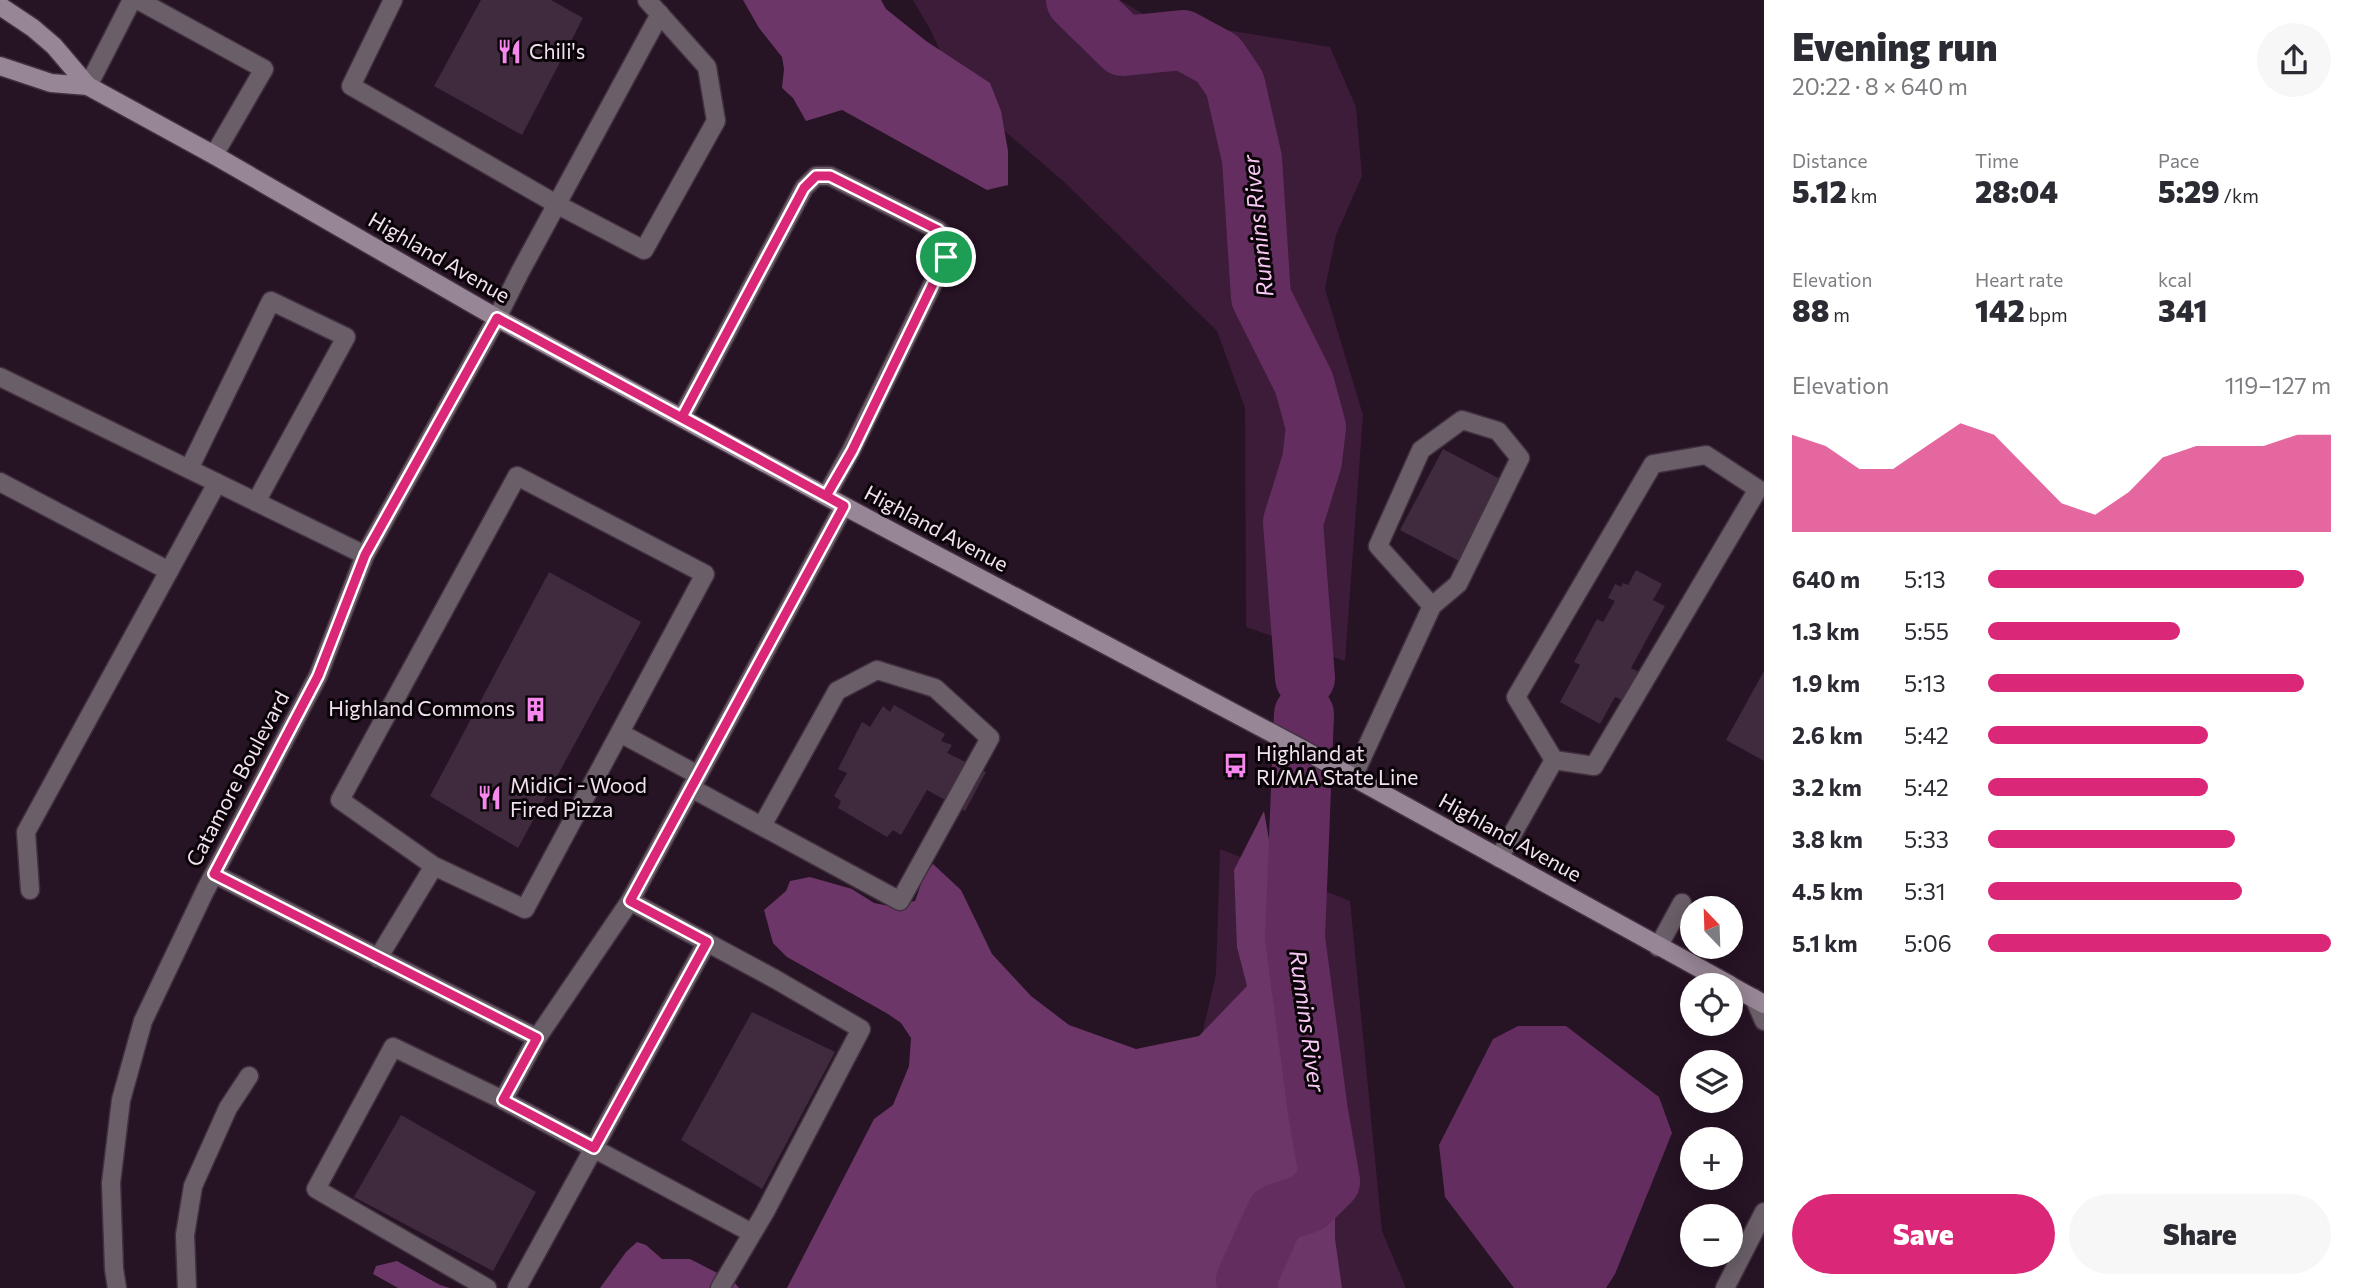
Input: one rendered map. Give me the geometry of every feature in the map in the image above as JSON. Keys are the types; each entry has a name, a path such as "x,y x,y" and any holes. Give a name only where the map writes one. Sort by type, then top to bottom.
{"main road":[{"name":"Highland Avenue","path":"0,6 54,46 89,86 215,155 497,318 1353,777 1707,973"},
{"name":"Highland Avenue","path":"0,66 51,83 89,86"},
{"name":"Highland Avenue","path":"1743,992 1759,1001"}],"street":[{"path":"89,86 132,0"},
{"path":"138,0 264,69 215,155"},
{"path":"393,0 352,86 558,205 645,250 716,121 707,67 648,0"},
{"name":"Catamore Boulevard","path":"117,1288 111,1183 121,1100 143,1021 214,874 318,676 365,555 497,318 660,14"},
{"path":"682,417 721,339 804,188 816,176 830,176 938,230 949,241 941,269 852,451 826,496"},
{"path":"189,469 271,301 346,337 256,502"},
{"path":"0,377 365,555"},
{"path":"1353,777 1433,606 1458,584 1520,458 1498,431 1462,420 1421,450 1377,547 1433,606"},
{"path":"1706,455 1758,489 1594,766 1554,760 1516,697 1653,464 1706,455"},
{"path":"517,475 705,574 525,909 434,866 340,800 517,475"},
{"path":"0,482 169,571"},
{"path":"30,890 26,832 217,483"},
{"path":"503,1100 537,1038 630,901 844,506"},
{"path":"620,733 762,826 900,901 990,738 935,688 877,670 837,691 762,826"},
{"path":"1499,858 1554,760"},
{"path":"378,958 434,866"},
{"path":"214,874 537,1038"},
{"path":"630,901 861,1029 720,1288"},
{"path":"1658,947 1680,907"},
{"path":"517,1288 707,942"},
{"path":"1759,1001 1764,1021"},
{"path":"487,1288 316,1189 393,1047 503,1100 752,1233"},
{"path":"187,1288 185,1235 193,1186 228,1108 249,1076"},
{"path":"1725,1288 1764,1212"}],"shaded area":[{"path":"743,0 881,0 886,9 926,41 990,83 1001,111 1008,151 1008,185 987,190 842,110 806,121 793,98 782,88 782,57 759,28"},
{"path":"913,0 1120,0 1148,17 1330,47 1356,107 1362,176 1336,235 1325,289 1363,415 1345,661 1246,627 1245,408 1217,331 1063,181 959,92 931,31"},
{"path":"1264,811 1291,966 1315,1016 1330,1076 1335,1145 1335,1239 1342,1288 787,1288 874,1119 893,1105 909,1066 911,1038 901,1023 888,1014 787,957 773,943 764,910 786,891 790,881 810,877 852,889 874,903 889,906 915,901 924,876 933,864 961,890 992,954 1031,996 1069,1025 1136,1049 1199,1036 1247,986 1237,947 1234,870"},
{"path":"1220,849 1350,901 1382,1231 1406,1288 1144,1288 1216,974"},
{"path":"1518,1026 1566,1026 1659,1097 1672,1133 1615,1274 1606,1288 1514,1288 1445,1197 1439,1145 1493,1039"},
{"path":"637,1242 646,1245 662,1259 690,1259 733,1281 739,1288 600,1288 626,1252"},
{"path":"397,1261 450,1288 398,1288 373,1274 376,1266"}],"building":[{"name":"Chili's","path":"481,0 551,0 583,18 522,135 434,86"},
{"path":"1443,449 1502,480 1459,561 1400,530"},
{"path":"1636,570 1662,584 1653,600 1665,606 1631,668 1639,672 1624,701 1615,697 1600,724 1560,702 1580,665 1574,662 1597,619 1603,622 1615,601 1608,598 1615,584 1621,587 1623,583 1628,585"},
{"name":"Highland Commons","path":"549,572 641,622 518,848 430,796"},
{"path":"1764,671 1764,761 1726,740"},
{"path":"894,705 945,734 941,741 952,745 947,753 986,772 965,811 927,790 901,835 893,830 887,837 838,808 841,801 834,796 847,773 838,769 862,722 870,727 883,706 890,712"},
{"path":"752,1012 835,1052 762,1189 681,1140"},
{"path":"401,1115 536,1192 493,1271 354,1197"}],"waterway":[{"name":"Runnins River","path":"1076,0 1123,46 1183,40 1218,59 1235,84 1252,159 1261,297 1304,383 1316,427 1312,461 1293,522 1305,678"},
{"name":"Runnins River","path":"1248,1288 1246,1280 1276,1214 1308,1203 1330,1181 1295,938 1304,714"}],"place":[{"name":"Chili's","path":"509,52"},
{"name":"Highland Commons","path":"535,709"},
{"name":"Highland at RI/MA State Line","path":"1236,766"},
{"name":"MidiCi - Wood Fired Pizza","path":"490,798"}],"route":[{"path":"946,257 852,451 826,496 497,318 365,555 318,676 214,874 537,1038 503,1100 594,1148 707,942 630,901 844,506 826,496 754,457 682,417 721,339 804,188 816,176 830,176 938,230 949,241 946,257"}]}
